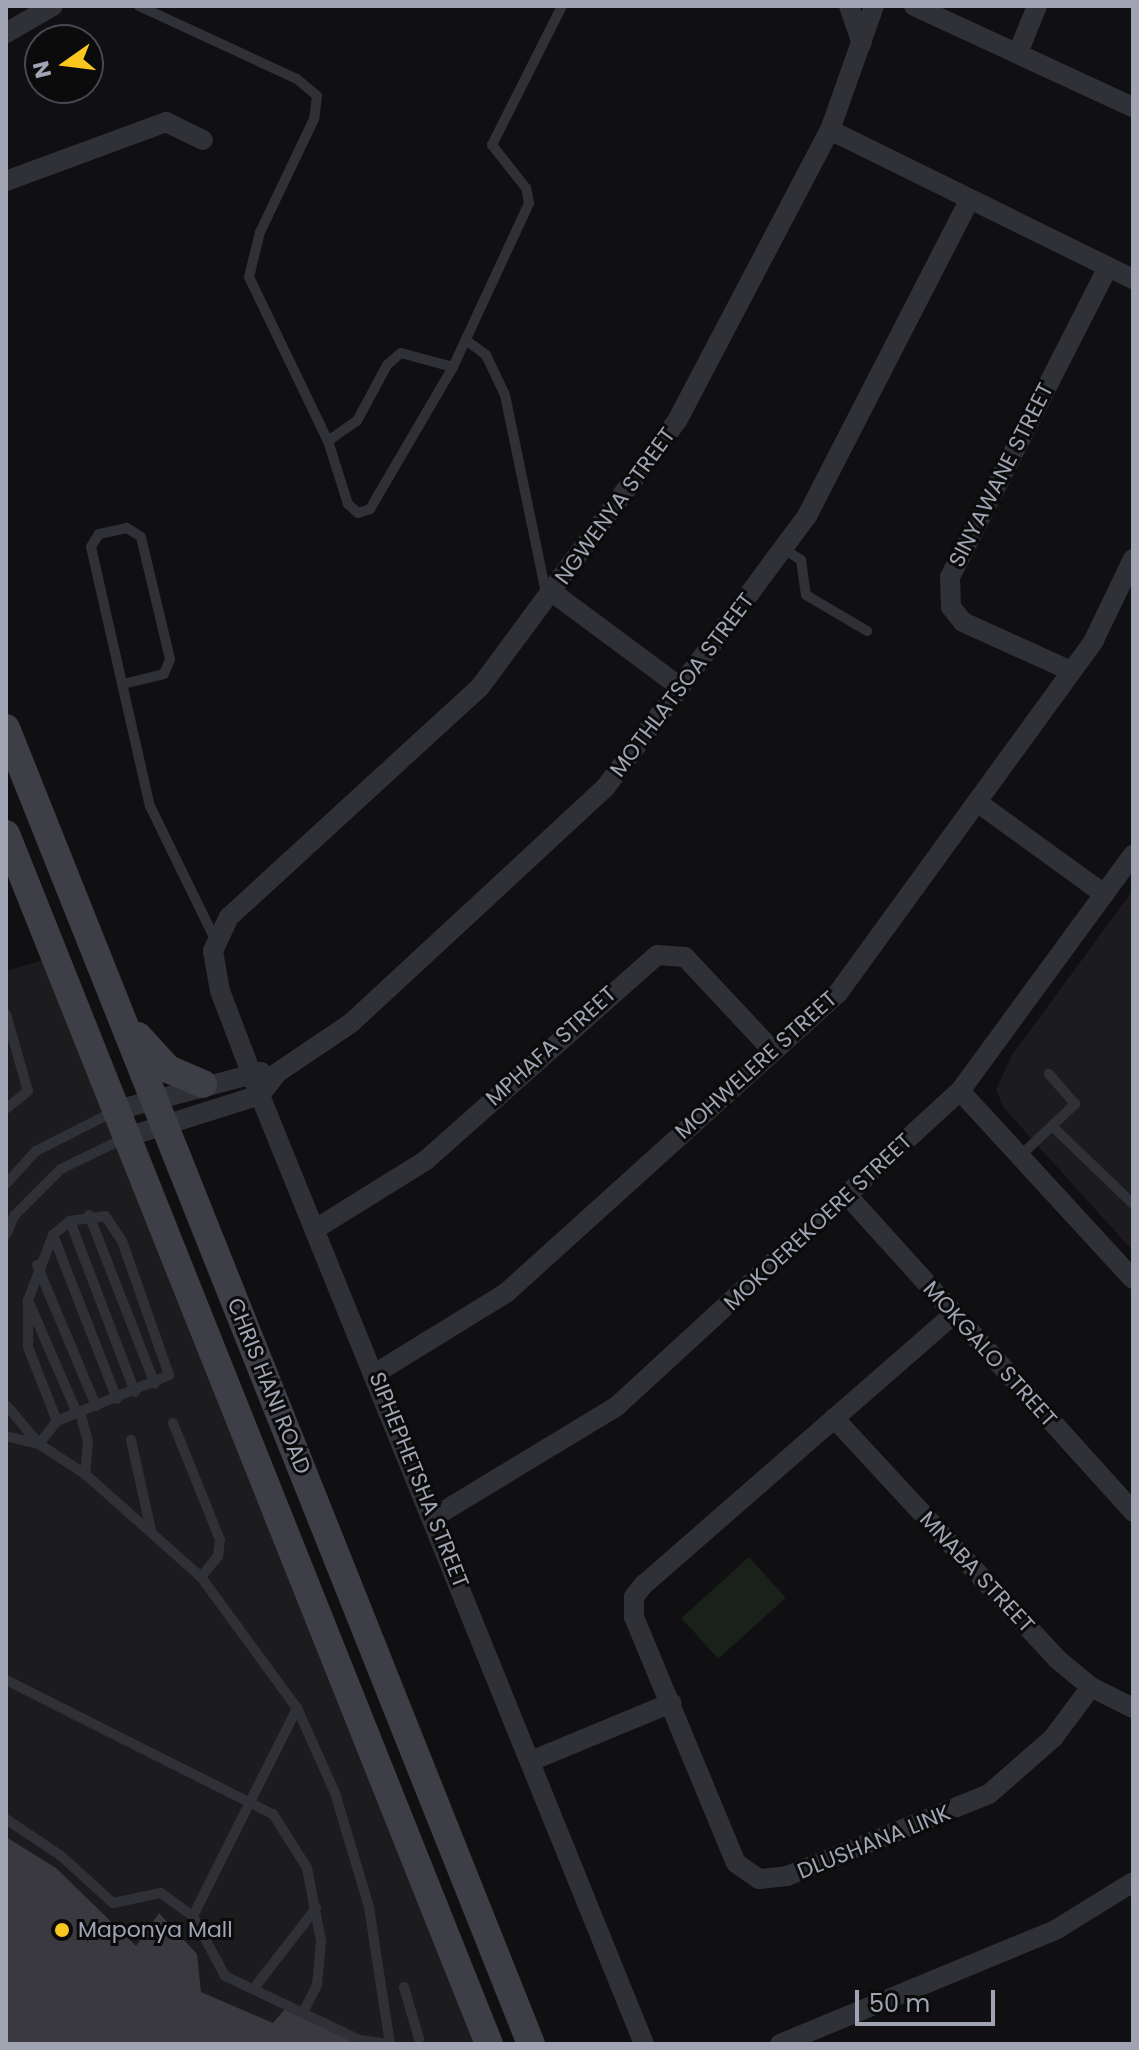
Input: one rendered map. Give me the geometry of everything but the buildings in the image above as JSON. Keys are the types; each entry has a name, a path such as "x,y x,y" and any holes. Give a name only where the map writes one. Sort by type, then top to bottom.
{"main road":[{"name":"CHRIS HANI ROAD","path":"6,728 531,2044"},
{"name":"CHRIS HANI ROAD","path":"6,834 130,1136 489,2044"},
{"path":"120,1013 161,1063 203,1084"}],"street":[{"path":"6,33 53,6"},
{"path":"849,6 862,43"},
{"name":"NGWENYA STREET","path":"215,939 229,917 455,712 550,596 677,421 830,130 874,6"},
{"path":"914,6 1133,107"},
{"path":"1018,53 1037,6"},
{"path":"6,181 166,122 203,140"},
{"path":"830,130 1133,279"},
{"name":"MOTHLATSOA STREET","path":"260,1095 277,1073 351,1023 576,818 680,687 784,549 832,474 969,201"},
{"name":"SINYAWANE STREET","path":"1071,671 963,622 948,592 950,577 1108,267"},
{"name":"MOHWELERE STREET","path":"376,1373 506,1293 838,993 1094,640 1133,559"},
{"path":"550,596 680,687"},
{"path":"977,802 1104,894"},
{"name":"MOKOEREKOERE STREET","path":"434,1517 606,1414 960,1091 1133,855"},
{"name":"SIPHEPHETSHA STREET","path":"215,939 214,972 251,1072 376,1373 644,2044"},
{"name":"MPHAFA STREET","path":"317,1228 425,1161 657,955 685,957 772,1050"},
{"path":"117,1110 152,1096 251,1072 277,1073"},
{"path":"960,1091 1133,1279"},
{"path":"130,1136 163,1123 260,1095"},
{"name":"MOKGALO STREET","path":"847,1195 1133,1512"},
{"name":"DLUSHANA LINK","path":"954,1314 637,1590 634,1617 736,1863 750,1876 773,1878 989,1794 1053,1738 1091,1687"},
{"name":"MNABA STREET","path":"834,1418 1057,1659 1091,1687 1133,1708"},
{"path":"531,1761 671,1703"},
{"path":"780,2044 1057,1929 1133,1882"}],"lane":[{"path":"139,6 297,79 317,96 314,119 260,232 249,277 328,441 348,504 358,513 370,509 453,367 529,203 526,188 492,145 562,6"},
{"path":"467,341 486,355 505,395 550,596"},
{"path":"328,441 357,421 387,365 401,353 453,367"},
{"path":"123,684 164,674 170,659 141,537 127,528 99,534 91,547 150,806 215,939"},
{"path":"784,549 801,560 806,595 867,631"},
{"path":"6,1014 28,1091 6,1109"},
{"path":"1020,1156 1053,1127 1075,1102 1049,1074"},
{"path":"6,1184 36,1151 117,1110"},
{"path":"1053,1127 1133,1204"},
{"path":"6,1235 14,1216 61,1169 130,1136"},
{"path":"89,1215 155,1384"},
{"path":"39,1444 57,1421 155,1384 169,1375 169,1366 122,1241 111,1220 89,1215 70,1221 53,1235 37,1265 28,1300 28,1347 57,1421"},
{"path":"70,1221 135,1392"},
{"path":"53,1235 117,1399"},
{"path":"37,1265 96,1406"},
{"path":"28,1300 79,1412 88,1441 85,1474"},
{"path":"6,1391 7,1409 39,1444 85,1474 201,1577 297,1708 335,1793 369,1907 390,2044 360,2040 305,2009 216,1966 193,1916 161,1893 113,1903 60,1855 6,1819"},
{"path":"173,1423 220,1540 218,1556 201,1577"},
{"path":"6,1436 39,1444"},
{"path":"131,1440 151,1530"},
{"path":"6,1680 250,1798 292,1836 316,1908 321,1965 305,2009"},
{"path":"193,1916 297,1708"},
{"path":"255,1987 316,1908"},
{"path":"404,1987 419,2039"}],"shaded area":[{"path":"1133,890 1133,1251 1003,1107 996,1089 1012,1055"},
{"name":"Maponya Mall","path":"50,958 486,2044 6,2044 6,971"},
{"path":"749,1557 786,1598 718,1659 681,1618"}],"place":[{"name":"Maponya Mall","path":"62,1930"}]}
